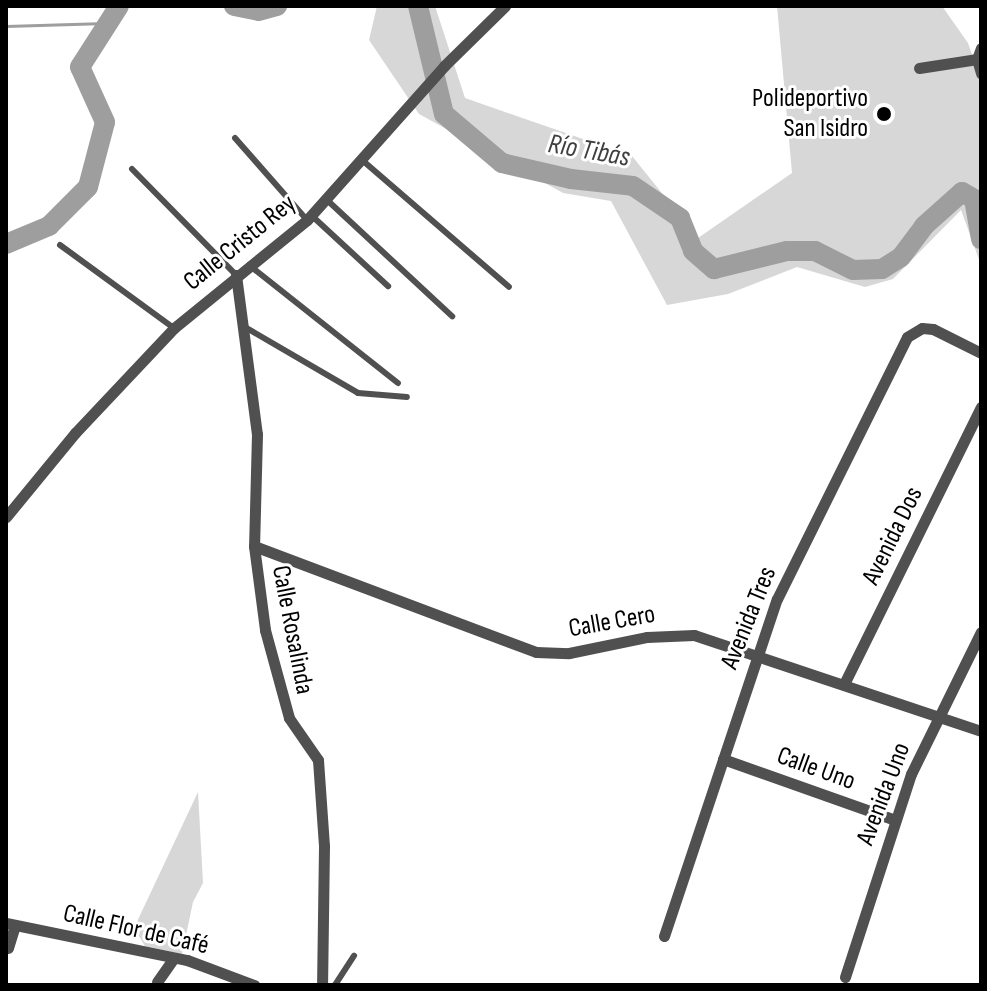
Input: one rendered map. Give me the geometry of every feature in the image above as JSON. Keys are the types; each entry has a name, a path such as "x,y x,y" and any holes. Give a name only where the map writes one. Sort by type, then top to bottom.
{"street":[{"name":"Calle Cristo Rey","path":"6,517 75,433 174,328 309,218 444,66 505,6"},
{"path":"919,68 979,54 981,73"},
{"name":"Calle Rosalinda","path":"236,275 240,324 257,434 254,546 265,630 289,718 318,760 324,861 322,985"},
{"name":"Avenida Tres","path":"664,936 755,654 777,599 913,333 933,329 981,353"},
{"name":"Avenida Dos","path":"844,684 981,407"},
{"name":"Calle Cero","path":"254,546 536,652 569,653 673,634 755,654 981,731"},
{"name":"Avenida Uno","path":"845,977 895,820 939,717 981,632"},
{"name":"Calle Uno","path":"723,759 895,820"},
{"path":"8,948 10,924"},
{"name":"Calle Flor de Café","path":"10,924 174,958 254,985"},
{"path":"157,982 174,958"}],"lane":[{"path":"235,138 309,218 388,286"},
{"path":"362,160 509,287"},
{"path":"132,169 236,275"},
{"path":"327,200 452,316"},
{"path":"60,245 174,328"},
{"path":"249,265 398,383"},
{"path":"240,324 358,393 407,397"},
{"path":"335,985 354,956"}],"shaded area":[{"path":"377,6 435,6 465,98 632,156 698,238 792,173 777,6 942,6 968,43 981,80 981,265 961,210 893,279 865,287 797,267 728,294 667,305 611,201 563,193 419,114 369,40"},
{"path":"198,792 203,883 193,902 182,954 145,946 134,928"}],"waterway":[{"name":"Río Tibás","path":"6,244 49,226 88,187 105,122 80,67 119,6"},
{"name":"Río Tibás","path":"234,6 259,11 277,6"},
{"name":"Río Tibás","path":"418,6 444,114 502,163 571,179 633,186 680,218 693,251 714,269 787,251 815,251 853,270 882,269 901,257 924,226 962,192 974,199 981,239"},
{"path":"6,26 106,23"}],"place":[{"name":"Polideportivo San Isidro","path":"884,114"}]}
